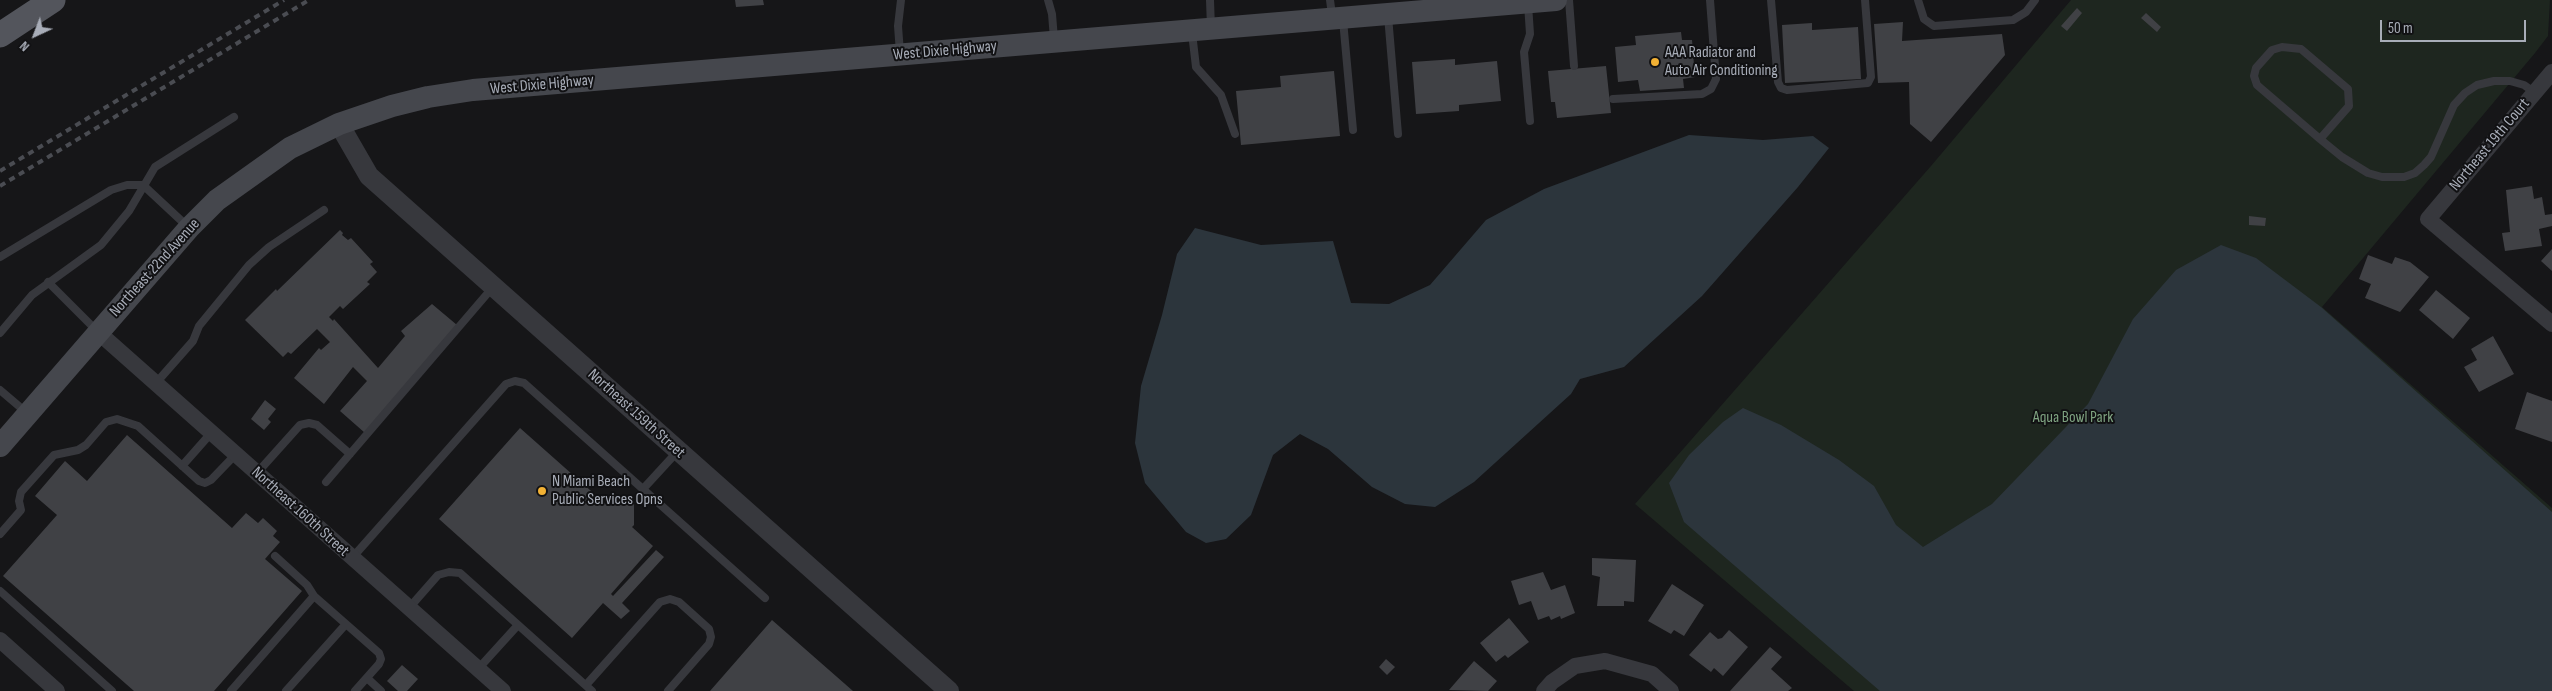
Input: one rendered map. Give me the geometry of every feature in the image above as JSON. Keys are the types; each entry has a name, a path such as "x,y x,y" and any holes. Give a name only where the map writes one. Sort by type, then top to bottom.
{"main road":[{"path":"0,35 53,0"},
{"name":"West Dixie Highway","path":"339,124 392,106 428,97 473,90 1202,29 1335,12 1388,14 1459,4 1556,0"},
{"name":"Northeast 22nd Avenue","path":"0,446 189,228 217,200 248,176 290,148 339,124"}],"street":[{"name":"Northeast 19th Court","path":"2552,72 2428,219 2552,324"},
{"name":"Northeast 159th Street","path":"339,124 370,176 949,691"},
{"name":"Northeast 160th Street","path":"98,332 503,691"},
{"path":"0,640 57,691"},
{"path":"1544,691 1552,682 1575,666 1605,661 1652,674 1671,691"}],"lane":[{"path":"900,55 898,26 901,0"},
{"path":"1048,0 1052,14 1054,42"},
{"path":"1210,0 1202,29 1196,67 1221,95 1235,134"},
{"path":"1570,0 1574,66"},
{"path":"1613,99 1702,94 1711,89 1716,79 1710,0"},
{"path":"1771,0 1778,82 1781,88 1787,90 1868,83 1871,77 1865,0"},
{"path":"1918,0 1924,19 1934,26 2013,20 2020,18 2035,0"},
{"path":"1528,2 1530,34 1524,52 1530,121"},
{"path":"1335,12 1353,130"},
{"path":"1388,14 1398,134"},
{"path":"2320,139 2349,106 2348,89 2301,49 2282,47 2272,50 2256,68 2254,76 2257,85 2320,139 2342,157 2368,172 2382,177 2404,177 2416,173 2431,157 2448,115 2465,93 2494,81 2510,81 2524,85 2534,92"},
{"path":"0,333 32,295 102,245 129,212 155,167 234,117"},
{"path":"0,257 111,190 127,185 143,185 189,228"},
{"path":"156,383 193,341 199,326 249,265 269,247 324,210"},
{"path":"48,282 98,332"},
{"path":"326,482 493,287"},
{"path":"352,558 506,384 515,381 524,383 765,598"},
{"path":"0,390 28,414"},
{"path":"0,534 21,510 19,501 21,492 54,455 78,450 86,445 106,422 117,419 138,426 199,481 205,483 212,480 236,454"},
{"path":"257,473 300,425 309,423 318,425 350,454"},
{"path":"182,466 212,432"},
{"path":"643,489 678,451"},
{"path":"275,556 307,585 314,596 378,653 381,658 379,664 355,691"},
{"path":"409,608 438,575 449,572 460,573 589,688 660,602 670,599 679,602 709,629 711,637 709,644 668,691"},
{"path":"0,591 112,691"},
{"path":"231,691 314,596"},
{"path":"286,691 346,624"},
{"path":"478,669 518,625"},
{"path":"367,678 381,691"}],"green space":[{"name":"Aqua Bowl Park","path":"2071,0 2550,0 2548,36 2322,307 2552,508 2552,691 1854,691 1635,504 1931,166"}],"shaded area":[{"path":"1689,135 1763,140 1813,136 1829,148 1798,187 1702,296 1624,367 1580,379 1571,394 1474,482 1435,507 1405,504 1372,487 1328,449 1300,434 1273,455 1251,515 1226,539 1206,543 1186,532 1145,483 1135,443 1141,386 1162,315 1177,254 1195,228 1261,245 1333,241 1351,303 1389,304 1430,285 1486,220 1544,189"},
{"path":"2221,245 2256,258 2321,307 2552,512 2552,691 1880,691 1684,522 1669,483 1689,455 1723,422 1743,408 1781,425 1839,460 1874,486 1896,525 1923,547 1992,504 2088,404 2133,319 2176,270"}],"building":[{"path":"735,0 763,0 764,5 736,7"},
{"path":"2077,8 2082,13 2067,31 2061,26"},
{"path":"2146,13 2161,27 2157,32 2141,18"},
{"path":"1903,22 1902,41 2002,34 2005,55 1931,142 1910,124 1909,82 1878,83 1874,24"},
{"path":"1812,23 1812,30 1858,27 1861,79 1785,83 1782,25"},
{"name":"AAA Radiator and Auto Air Conditioning","path":"1681,32 1682,40 1692,40 1695,77 1683,79 1684,88 1640,91 1638,80 1618,82 1615,47 1636,45 1635,36"},
{"path":"1455,59 1455,65 1497,61 1501,101 1459,105 1459,111 1416,114 1412,62"},
{"path":"1606,66 1611,113 1557,118 1555,102 1551,102 1548,71"},
{"path":"1334,71 1340,136 1241,145 1236,91 1281,87 1280,76"},
{"path":"2532,186 2534,199 2542,197 2545,215 2552,214 2552,226 2539,229 2542,246 2505,251 2502,233 2510,232 2506,190"},
{"path":"2249,216 2266,218 2265,226 2249,225"},
{"path":"340,230 343,233 342,235 348,240 351,238 373,262 370,264 377,272 367,282 370,284 343,309 340,306 329,317 333,321 334,319 378,368 405,336 401,331 432,304 457,325 365,433 340,411 367,381 353,367 324,404 294,378 319,348 321,350 330,342 317,329 291,354 288,352 283,357 245,320"},
{"path":"2552,249 2552,271 2541,261"},
{"path":"2368,255 2392,264 2395,257 2410,262 2429,277 2400,312 2365,298 2371,284 2359,279"},
{"path":"2436,290 2470,318 2453,339 2419,310"},
{"path":"2493,336 2514,374 2479,392 2464,367 2477,360 2471,349"},
{"path":"2527,392 2552,401 2552,442 2515,429"},
{"path":"265,400 276,409 268,419 271,422 264,430 251,419"},
{"path":"520,428 608,506 634,501 634,525 632,527 653,546 611,594 613,596 656,550 664,557 622,603 630,611 621,619 603,603 572,638 439,519"},
{"path":"127,435 232,528 246,513 258,523 263,518 277,531 273,536 280,542 265,559 302,591 214,691 134,691 3,576 57,515 35,496 65,461 87,481"},
{"path":"1592,558 1636,560 1634,602 1624,601 1624,606 1597,606 1600,577 1592,575"},
{"path":"1543,572 1551,590 1565,585 1575,613 1561,619 1560,616 1551,620 1549,616 1538,620 1531,601 1519,605 1511,581"},
{"path":"1672,584 1704,605 1684,636 1674,630 1671,634 1648,621"},
{"path":"1509,618 1529,642 1508,658 1505,655 1496,662 1480,643"},
{"path":"772,620 853,691 710,691"},
{"path":"1729,630 1748,647 1723,676 1714,668 1711,672 1689,655 1710,632 1718,639 1722,638"},
{"path":"1770,647 1782,657 1771,669 1792,688 1788,691 1730,691"},
{"path":"1386,659 1395,667 1387,675 1379,667"},
{"path":"1474,661 1497,681 1488,691 1449,690"},
{"path":"402,665 418,679 407,691 398,691 387,681"}],"railway":[{"path":"0,171 284,0"},
{"path":"0,186 309,0"}],"place":[{"name":"AAA Radiator and Auto Air Conditioning","path":"1655,62"},
{"name":"N Miami Beach Public Services Opns","path":"542,491"}]}
